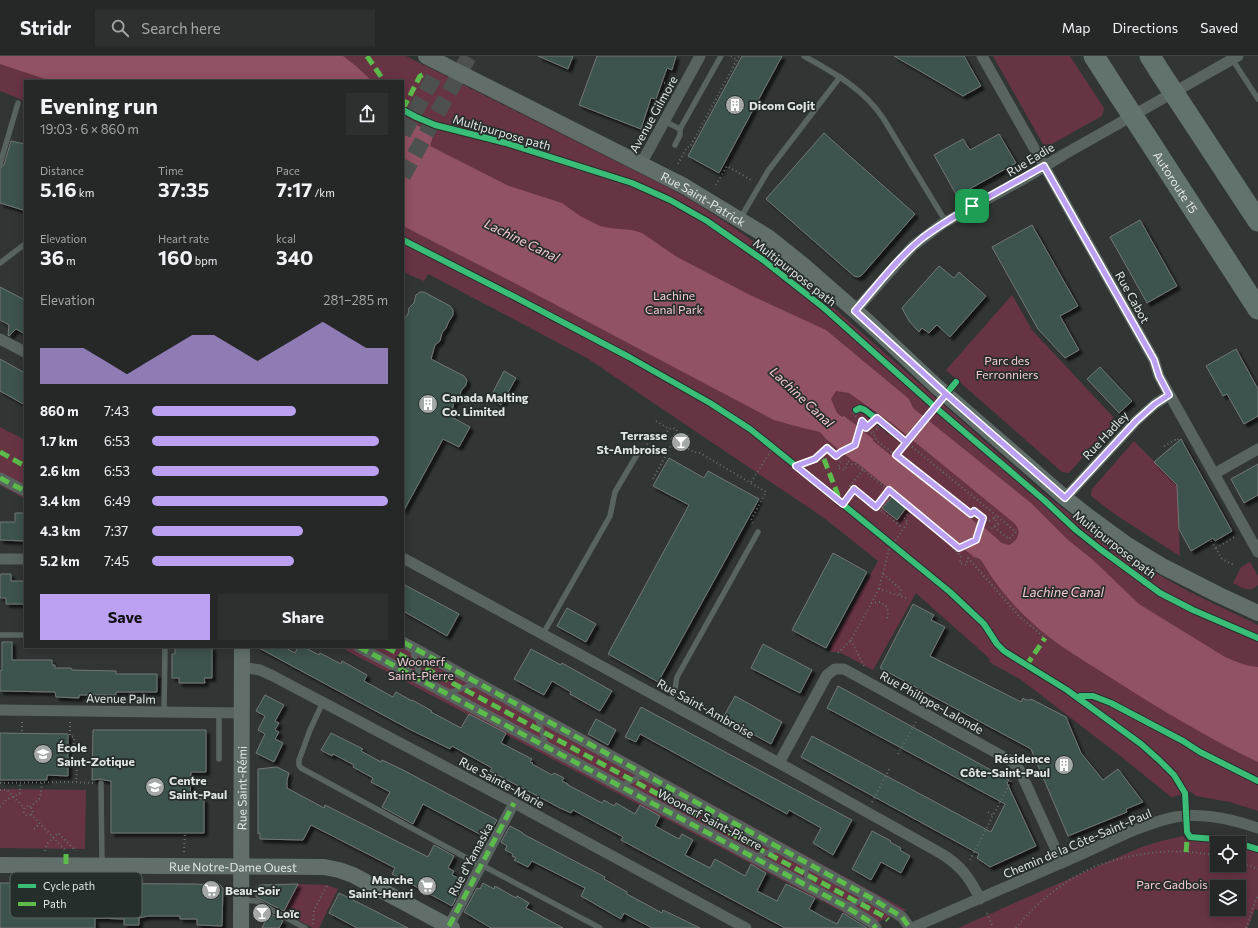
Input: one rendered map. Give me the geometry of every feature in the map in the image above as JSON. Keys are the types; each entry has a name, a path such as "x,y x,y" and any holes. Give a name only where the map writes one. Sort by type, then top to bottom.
{"highway":[{"name":"Autoroute 15","path":"1094,56 1258,309"},
{"path":"1155,64 1258,221"}],"main road":[{"name":"Rue Saint-Patrick","path":"426,56 684,186 740,219 786,250 936,386 1065,498 1106,530 1152,560 1216,594 1258,613"},
{"name":"Rue Saint-Rémi","path":"241,928 242,648"},
{"name":"Rue Notre-Dame Ouest","path":"0,865 317,866 339,870 353,875 450,927"}],"street":[{"name":"Avenue Gilmore","path":"641,164 700,56"},
{"name":"Rue Cabot","path":"982,56 1154,360 1159,376 1169,395 1258,552"},
{"name":"Rue Eadie","path":"855,311 913,246 946,222 1063,154 1235,58"},
{"path":"0,338 24,351"},
{"name":"Rue Hadley","path":"1065,498 1136,421 1155,404 1169,395"},
{"path":"1214,474 1258,449"},
{"path":"0,478 24,490"},
{"path":"0,559 24,559"},
{"name":"Rue Saint-Ambroise","path":"404,559 948,857 966,874 980,899"},
{"name":"Woonerf Saint-Pierre","path":"408,645 871,898 902,917 911,928"},
{"name":"Woonerf Saint-Pierre","path":"361,648 845,906 872,923 876,928"},
{"name":"Rue Sainte-Marie","path":"242,667 266,672 746,928"},
{"name":"Rue Philippe-Lalonde","path":"779,763 827,675 834,669 844,669 1013,762 1020,771 1062,863"},
{"name":"Avenue Palm","path":"0,710 242,713"},
{"name":"Rue d'Yamaska","path":"450,927 514,803"},
{"name":"Chemin de la Côte-Saint-Paul","path":"911,928 1147,826 1175,817 1197,816 1220,818 1258,828"}],"lane":[{"path":"675,145 680,135 680,129 721,56"},
{"path":"804,56 840,78 866,97 881,116 946,222"},
{"path":"1235,58 1258,99"},
{"path":"740,219 768,171 840,78"},
{"path":"0,164 18,103"},
{"path":"664,121 680,129"},
{"path":"0,263 24,245"},
{"path":"543,634 610,516 616,492 638,453"},
{"path":"669,703 674,694 677,677 758,532"},
{"path":"0,635 24,635"},
{"path":"408,645 421,680"},
{"path":"164,712 165,648"},
{"path":"446,694 478,683"},
{"path":"323,702 310,730 299,760 299,765 301,768 476,863"},
{"path":"219,712 219,759"},
{"path":"537,715 548,748"},
{"path":"620,786 645,774"},
{"path":"101,783 102,866"},
{"path":"706,808 712,835"},
{"path":"752,857 780,848"},
{"path":"803,860 810,888"},
{"path":"487,868 600,928"},
{"path":"845,906 871,898"},
{"path":"241,900 256,901 308,928"}],"path":[{"path":"731,56 737,60"},
{"path":"678,164 688,147 690,147 739,56"},
{"path":"664,83 670,85"},
{"path":"723,164 745,176"},
{"path":"716,185 727,166"},
{"path":"859,409 852,414 866,425 864,427 876,436 876,440 971,514 974,511 988,522 996,517"},
{"path":"870,413 876,420 888,427"},
{"path":"866,428 876,420"},
{"path":"872,433 879,428 876,420"},
{"path":"654,479 677,430 673,428 669,429 656,421"},
{"path":"836,456 838,453 855,445 861,422"},
{"path":"644,449 653,434 663,440 669,429"},
{"path":"665,435 694,452 700,453 766,492 751,520"},
{"path":"900,437 907,440 996,517 1016,532 1009,539 994,527"},
{"path":"1164,446 1181,437"},
{"path":"896,455 907,440"},
{"path":"766,442 781,454"},
{"path":"751,483 773,448"},
{"path":"820,458 827,448 841,460 838,468 845,470 848,461 852,464 856,464 959,548 976,540 982,518"},
{"path":"863,470 850,486 903,528"},
{"path":"843,504 854,489"},
{"path":"876,507 889,490"},
{"path":"884,496 889,500"},
{"path":"836,500 848,509"},
{"path":"838,653 851,640 879,589 891,545 908,522 904,519 912,509"},
{"path":"991,529 998,524 996,517"},
{"path":"1216,548 1238,536"},
{"path":"1211,541 1222,559 1234,565"},
{"path":"954,545 952,548 961,556 960,563 966,565 968,558 1016,612 1032,628 1045,638"},
{"path":"1229,568 1231,564"},
{"path":"883,574 902,589 900,595"},
{"path":"879,589 909,599"},
{"path":"871,603 880,602 887,607 888,615 886,621"},
{"path":"851,640 864,667"},
{"path":"898,754 916,721"},
{"path":"22,722 22,734"},
{"path":"70,722 70,736 74,737 73,756 77,768 76,782"},
{"path":"872,802 890,768"},
{"path":"970,860 1013,779"},
{"path":"0,783 86,783"},
{"path":"7,783 7,790 24,808 24,814 27,816 31,814"},
{"path":"0,807 6,800 20,794 20,783"},
{"path":"24,808 27,806 30,808 41,798 42,783"},
{"path":"0,790 7,790"},
{"path":"30,808 32,812 31,814 66,851 66,854"},
{"path":"988,812 993,815"},
{"path":"34,829 40,824"},
{"path":"45,851 47,844 58,833 76,851"},
{"path":"184,833 184,852"},
{"path":"1016,928 1040,902 1065,883 1092,867 1126,857 1149,853 1198,852 1210,855"},
{"path":"1246,865 1258,869"},
{"path":"308,928 314,919 313,913 319,898 328,884"},
{"path":"1246,928 1258,896"},
{"path":"987,913 993,928"}],"green space":[{"name":"Lachine Canal Park","path":"0,56 406,56 694,202 784,264 1042,492 1074,517 1123,552 1175,584 1258,625 1258,811 1230,802 1196,796 1191,792 1171,797 1020,679 989,662 990,659 916,593 873,670 839,652 830,652 832,643 878,561 824,518 587,358 428,274 424,281 404,272 404,80 24,80 24,101 0,91"},
{"path":"993,56 1070,56 1104,108 1102,116 1050,145 1048,144 1044,146"},
{"name":"Parc des Ferronniers","path":"1012,295 1032,330 1116,420 1069,473 1062,472 946,370"},
{"path":"0,427 24,439 24,498 0,485"},
{"path":"1134,441 1177,485 1180,556 1116,515 1091,496 1092,489"},
{"path":"1250,562 1258,576 1258,585 1252,589 1242,588 1233,583 1241,567"},
{"name":"Woonerf Saint-Pierre","path":"404,637 906,910 869,926 342,648 404,648"},
{"path":"0,789 86,790 85,849 0,848"},
{"name":"Parc Gadbois","path":"1183,836 1187,841 1210,840 1210,872 1246,872 1246,847 1258,851 1258,910 1255,909 1248,928 958,928 1139,848"},
{"path":"298,884 327,885 338,889 319,928 313,928 283,912"}],"water":[{"path":"0,56 343,56 371,80 48,80 0,64"},
{"name":"Lachine Canal","path":"404,119 434,133 430,146 509,186 562,203 580,216 600,226 632,230 642,233 677,257 748,294 826,330 909,399 913,408 1031,503 1068,540 1092,559 1139,604 1225,657 1241,664 1258,667 1258,762 1200,732 1163,710 1077,657 1047,636 1010,601 980,559 974,557 856,462 854,462 826,439 820,432 774,420 404,227","holes":["836,391 849,393 893,424 1014,523 1019,532 1015,541 1009,545 1002,543 980,524 980,526 873,441 873,439 859,428 859,430 856,425 844,416 842,417 837,413 831,399"]}],"building":[{"path":"538,56 573,56 568,69"},
{"path":"597,56 676,56 672,70 667,68 656,99 651,98 641,129 579,105"},
{"name":"Dicom GoJit","path":"742,56 782,56 719,173 688,156"},
{"path":"894,56 964,56 981,86 963,96"},
{"path":"824,133 915,214 861,276 857,277 766,199"},
{"path":"999,134 1016,163 957,196 934,155 963,139 970,150"},
{"path":"11,141 24,144 23,210 0,203 0,168 4,165"},
{"path":"1140,220 1177,286 1147,303 1110,237"},
{"path":"1032,225 1078,306 1060,316 1079,350 1065,358 1038,329 992,247"},
{"path":"939,266 954,278 959,272 986,296 950,337 937,325 929,333 922,328 919,332 909,321 902,308"},
{"path":"0,287 24,299 24,333 16,329 9,336 9,325 0,320"},
{"name":"Canada Malting Co. Limited","path":"420,292 424,292 450,306 453,310 453,315 442,333 440,341 435,345 431,359 464,376 467,380 459,398 454,402 452,412 454,414 452,417 470,427 459,447 443,439 404,510 404,319 408,314 409,308 414,303 416,295"},
{"path":"1236,349 1258,389 1258,416 1244,424 1227,394 1223,396 1206,366"},
{"path":"0,359 24,372 24,404 0,391"},
{"path":"1100,367 1132,401 1119,413 1087,379"},
{"path":"504,371 516,378 501,405 490,398"},
{"path":"1181,439 1232,531 1215,541 1213,538 1191,551 1179,529 1177,485 1154,462"},
{"path":"669,458 704,478 708,471 759,499 658,682 608,654 689,505 653,486"},
{"path":"1258,464 1258,495 1244,503 1231,479"},
{"path":"892,497 906,508 897,520 882,508"},
{"path":"15,513 24,513 24,541 0,540 0,522 15,522"},
{"path":"833,553 867,572 826,648 792,630"},
{"path":"11,574 11,581 24,581 24,604 6,604 6,598 0,598 0,575"},
{"path":"404,585 459,614 447,636 404,612"},
{"path":"913,604 934,615 931,620 945,627 930,656 1021,702 1023,698 1026,700 1031,699 1066,717 1081,753 1103,780 1118,769 1143,802 1126,809 1127,812 1068,836 1031,749 880,668"},
{"path":"567,608 596,624 586,642 557,626"},
{"path":"2,642 12,642 12,660 52,660 52,665 55,665 55,668 71,668 72,670 116,671 116,674 157,674 157,692 116,692 116,695 79,695 79,698 56,697 55,692 0,691"},
{"path":"763,644 812,670 800,693 751,668"},
{"path":"175,648 212,648 212,678 204,678 205,683 179,683 179,678 172,678 172,654 175,654"},
{"path":"259,648 286,648 295,653 298,648 306,648 319,655 320,653 341,664 342,661 367,675 364,681 393,697 396,692 461,728 469,714 506,733 501,743 532,759 530,762 533,763 532,764 552,775 554,773 564,778 562,781 568,785 602,803 604,800 614,806 616,803 635,814 640,805 660,816 655,826 679,839 682,834 693,840 685,855 710,868 715,859 745,876 751,864 766,873 757,891 777,901 786,884 815,898 809,909 825,918 837,924 843,913 867,928 785,928 621,840 623,837 573,810 571,813 560,808 490,771 492,768 452,746 450,749 409,729"},
{"path":"531,649 561,665 562,663 612,691 600,711 570,694 571,692 552,681 544,695 514,679"},
{"path":"838,686 1009,780 1007,783 1036,846 990,867 977,858 979,854 801,757 812,736 991,832 1005,804 827,708"},
{"path":"265,695 284,705 275,721 279,723 275,730 279,732 275,739 283,743 274,762 256,753 265,734 258,730 265,716 256,711"},
{"path":"735,696 782,722 771,744 723,718"},
{"path":"641,707 852,820 833,855 813,843 821,828 789,810 787,814 640,734 636,742 625,737"},
{"path":"596,719 616,730 608,745 588,734"},
{"name":"Centre Saint-Paul","path":"93,730 206,730 206,772 191,772 190,798 204,799 204,833 111,833 111,781 101,779 92,780"},
{"path":"0,733 68,734 68,776 47,775 47,780 0,780"},
{"path":"331,733 363,749 361,751 381,762 382,760 403,770 497,820 487,838 423,804 413,824 382,807 390,792 371,782 373,778 353,767 354,765 333,754 332,756 321,750"},
{"path":"277,767 289,773 287,788 324,808 325,805 428,857 434,845 454,856 448,868 454,871 452,875 465,881 452,906 392,874 395,868 311,825 303,840 260,839 260,833 258,834 258,769"},
{"path":"510,826 605,877 604,879 627,892 627,894 662,913 663,910 700,928 652,928 624,913 621,919 581,896 585,888 532,861 528,867 514,860 516,858 512,856 513,854 505,850 507,846 501,842"},
{"path":"872,831 891,841 890,842 901,848 900,850 910,856 901,873 881,862 871,880 852,869"},
{"path":"0,883 10,883 10,918 95,918 95,928 0,928"},
{"path":"483,883 494,889 495,886 516,898 517,896 529,903 526,908 563,928 491,928 464,912 477,888 480,889"},
{"path":"142,884 220,885 223,888 222,926 197,925 197,919 180,919 180,916 142,917"},
{"path":"298,884 284,911 256,897 257,887 260,885"},
{"path":"339,893 408,928 357,928 329,913"},
{"path":"262,909 283,921 279,928 262,928 265,922 259,919"},
{"path":"95,918 139,918 139,925 124,925 124,919"}],"tunnel":[{"path":"404,132 445,56"},
{"path":"404,174 469,56"}],"marked path":[{"path":"367,56 383,80"},
{"path":"404,107 420,76 427,73"},
{"path":"0,452 24,465"},
{"path":"824,459 839,498"},
{"path":"0,478 24,490"},
{"path":"1026,666 1045,638"},
{"path":"404,643 871,898 902,917 910,928"},
{"path":"361,648 845,906 872,923 876,928"},
{"path":"388,648 885,917 888,920"},
{"path":"449,926 514,803"},
{"path":"1186,852 1187,841 1190,837"},
{"path":"66,854 66,865"}],"cycle path":[{"name":"Multipurpose path","path":"404,111 435,125 506,143 632,183 670,200 707,221 763,260 824,308 935,407 1044,500 1076,530 1100,549 1160,593 1193,610 1258,638"},
{"path":"404,241 629,357 710,403 750,429 950,592 984,624 997,644 1004,651 1067,690 1141,744 1159,760 1174,775 1185,793 1187,832 1190,837 1227,840 1258,849"},
{"path":"856,410 860,408 865,410 906,442 956,382"},
{"path":"1078,698 1080,696 1093,696 1111,703 1183,741 1200,752 1258,781"}],"place":[{"name":"Dicom GoJit","path":"735,105"},
{"name":"Canada Malting Co. Limited","path":"428,404"},
{"name":"Terrasse St-Ambroise","path":"681,442"},
{"name":"École Saint-Zotique","path":"43,754"},
{"name":"Résidence Côte-Saint-Paul","path":"1064,765"},
{"name":"Centre Saint-Paul","path":"155,787"},
{"name":"Marche Saint-Henri","path":"427,886"},
{"name":"Beau-Soir","path":"211,890"},
{"name":"Loïc","path":"262,913"}],"route":[{"path":"972,206 920,240 905,254 855,311 946,394 935,407 906,442 877,418 866,428 864,427 866,425 862,421 860,422 860,428 855,445 838,453 836,456 827,448 815,459 796,466 843,504 854,489 876,507 889,490 959,548 976,540 983,518 974,511 971,514 896,455 946,394 1065,498 1136,421 1160,400 1169,395 1159,376 1154,360 1044,166 1029,176 972,206"}]}
